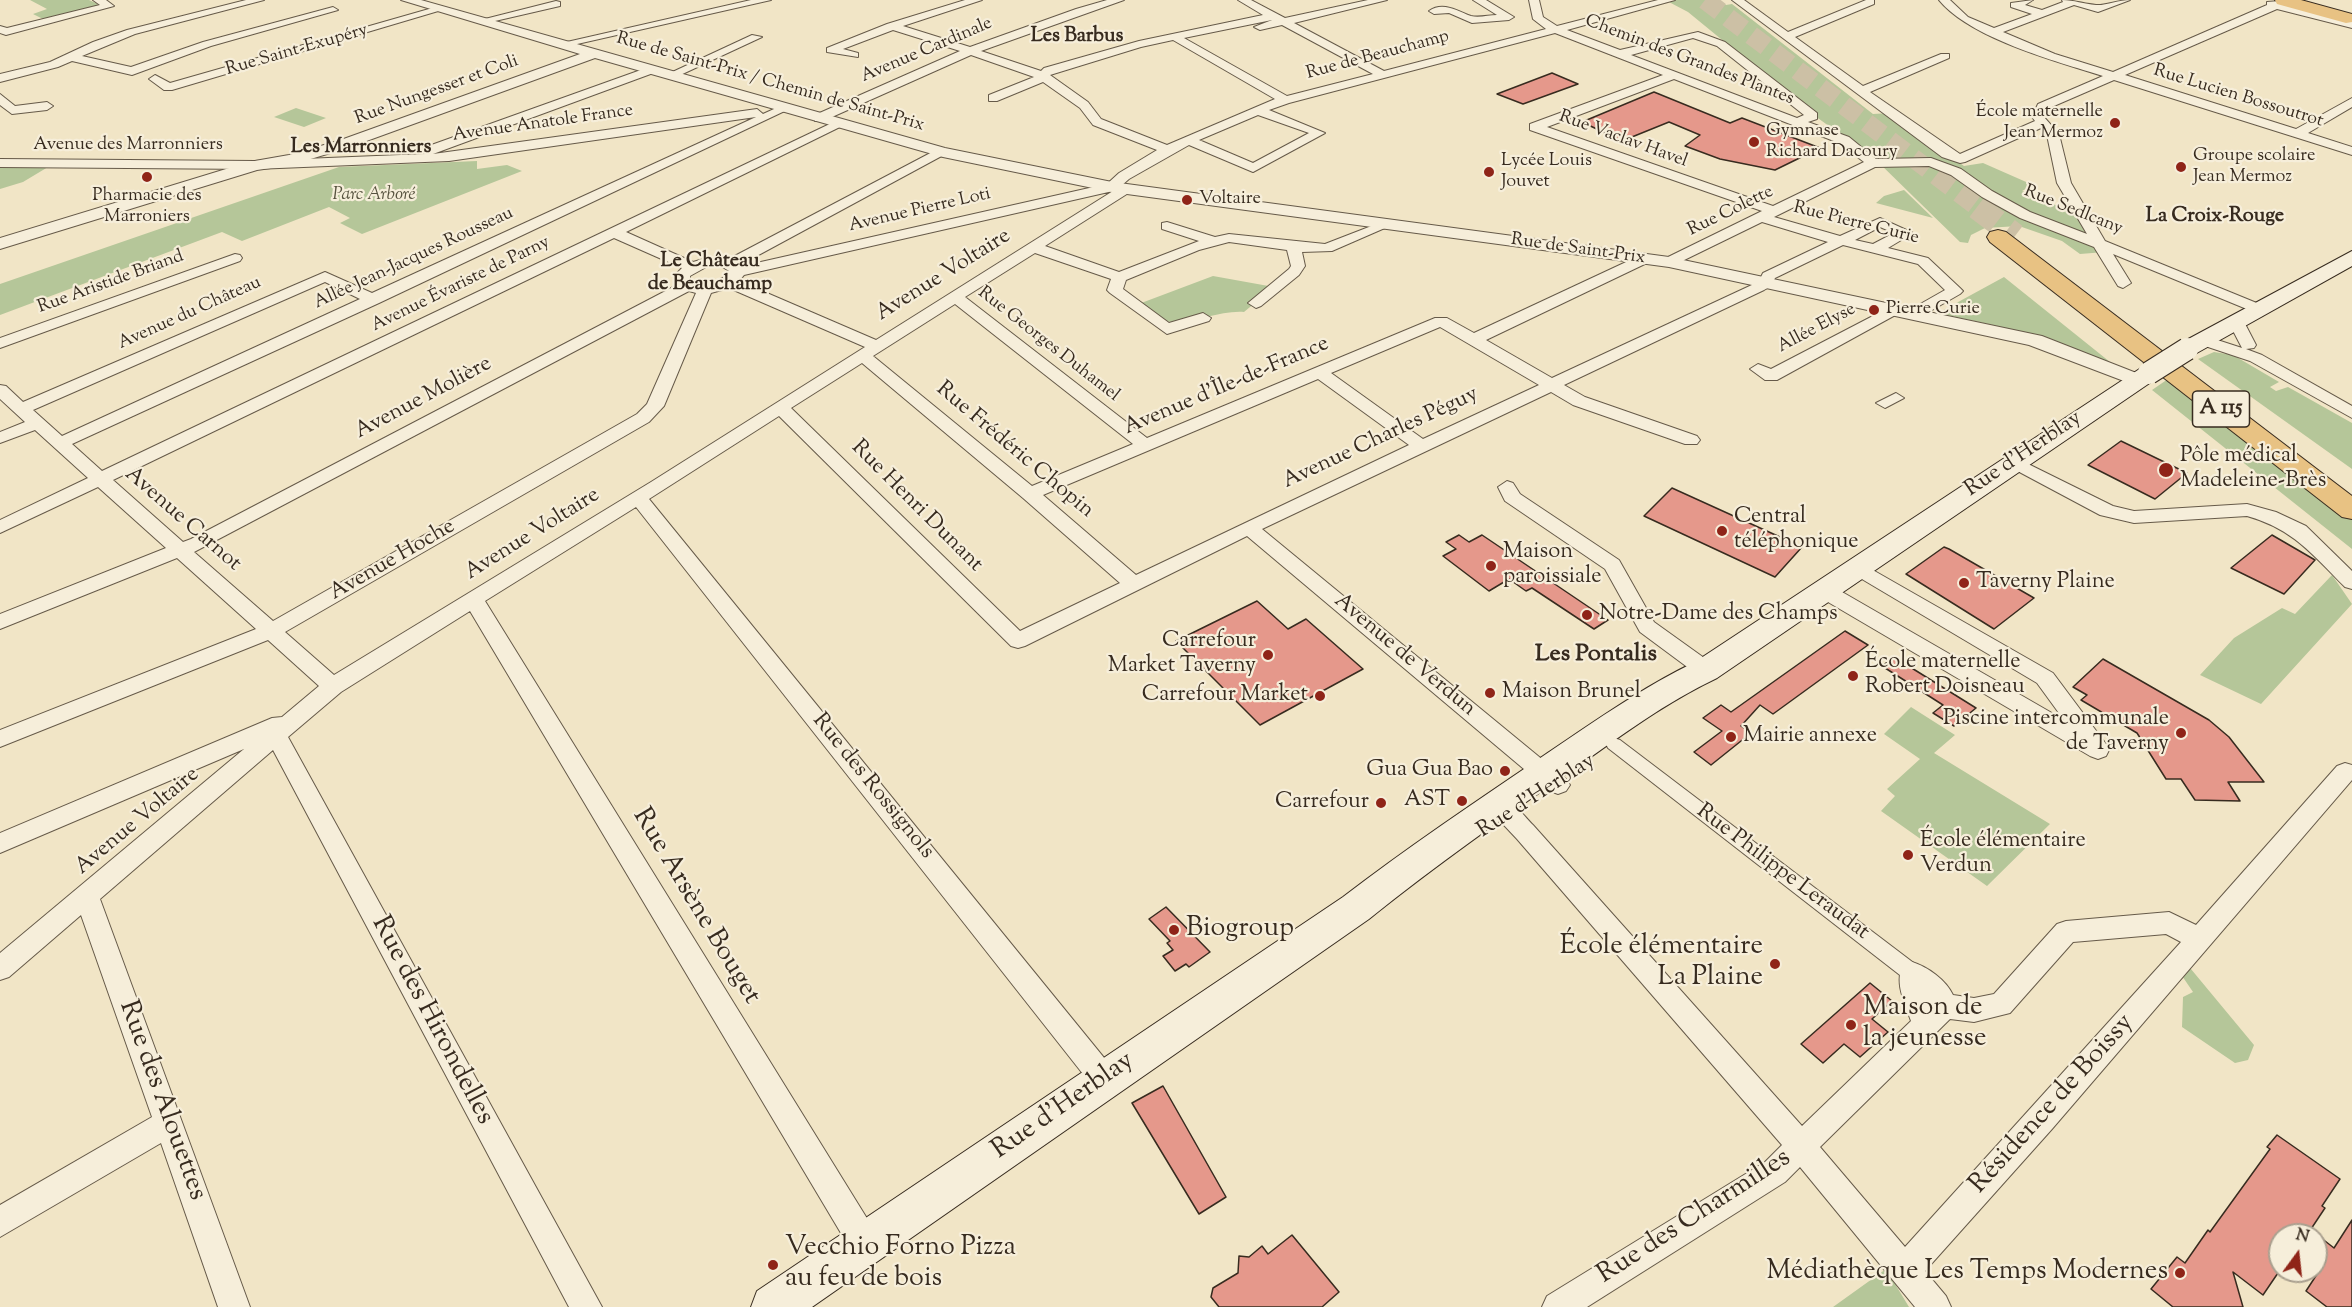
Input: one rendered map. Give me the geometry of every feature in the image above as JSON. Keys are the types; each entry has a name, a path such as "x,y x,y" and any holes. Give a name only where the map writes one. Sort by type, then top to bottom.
{"main road":[{"path":"2285,1 2350,21"},
{"name":"A 115","path":"2352,487 2006,237 2352,510"},
{"name":"Rue d'Herblay","path":"1551,779 1614,744 1706,670 2138,379 2352,256"},
{"name":"Rue d'Herblay","path":"773,1307 1104,1079 1551,779 1658,696 1706,670"}],"street":[{"path":"3,30 109,6 98,0"},
{"path":"0,78 44,69 132,32 259,0"},
{"path":"694,0 709,13"},
{"path":"564,44 766,0"},
{"path":"854,55 831,50 896,24 977,0"},
{"name":"Avenue Cardinale","path":"819,118 969,50 1039,23 1119,0"},
{"path":"1243,0 1382,74"},
{"path":"1178,39 1284,22 1382,0"},
{"name":"Chemin des Grandes Plantes","path":"1478,0 1508,16 1554,29 1844,140 1873,163"},
{"path":"1529,21 1534,0"},
{"name":"Rue de Beauchamp","path":"1119,188 1120,177 1190,141 1257,110 1285,100 1670,0"},
{"path":"1737,0 1947,154 1960,159 2041,123"},
{"path":"1787,36 1870,2 1862,0"},
{"path":"1944,0 1964,19 1992,32 2112,77"},
{"path":"2028,0 2015,5 2043,14"},
{"path":"1992,32 2043,14 2070,1 2098,9 2125,0"},
{"path":"2253,0 2285,1"},
{"path":"2123,284 2064,183 2053,134 2038,117 2042,107 2285,1"},
{"name":"Rue de Saint-Prix / Chemin de Saint-Prix","path":"425,3 782,109 943,152 1119,188"},
{"name":"Rue Saint-Exupéry","path":"155,79 168,87 425,3"},
{"path":"482,21 556,4"},
{"path":"71,57 132,71 207,44 333,10"},
{"path":"1434,11 1451,10 1473,20 1508,16"},
{"path":"993,98 1043,77 1048,70 1067,64 1274,16"},
{"path":"1772,26 1785,21"},
{"path":"896,24 1043,77 1084,105 1097,122 1170,151"},
{"path":"1620,54 1695,34 1721,44 1813,116 1797,122"},
{"path":"1178,39 1285,100"},
{"path":"672,75 740,44 756,43"},
{"name":"Rue Nungesser et Coli","path":"255,165 291,160 344,144 595,53"},
{"path":"1862,91 1945,56"},
{"path":"415,159 430,150 652,70"},
{"name":"Rue Vaclav Havel","path":"1674,75 1556,121 1534,127 1768,214"},
{"name":"Rue Lucien Bossoutrot","path":"2112,77 2352,151"},
{"path":"0,98 12,110"},
{"path":"2297,134 2352,102"},
{"path":"0,115 12,110 47,106"},
{"name":"Avenue Anatole France","path":"0,244 255,165 449,157 782,109"},
{"name":"Allée Jean-Jacques Rousseau","path":"58,444 374,300 782,109"},
{"path":"1190,141 1253,168 1319,133 1257,110"},
{"path":"1869,115 1891,113"},
{"name":"Avenue Évariste de Parny","path":"0,527 840,124"},
{"path":"615,233 692,267 707,262 732,273 943,152"},
{"name":"Rue Sedlcany","path":"1873,163 1930,162 1942,165 2025,215 2104,249 2186,277 2259,309"},
{"name":"Avenue des Marronniers","path":"0,163 255,165"},
{"name":"Rue Colette","path":"1669,262 1873,163"},
{"name":"Rue de Saint-Prix","path":"1119,188 1669,262 2026,338 2138,379"},
{"name":"Avenue Voltaire","path":"0,969 333,686 1035,248 1119,188"},
{"name":"Avenue Pierre Loti","path":"732,273 1119,188"},
{"name":"Rue Pierre Curie","path":"1768,214 1794,229 1923,261 1955,291 1914,314"},
{"name":"Avenue Charles Péguy","path":"1018,641 1249,528 1766,283 1768,276 1880,222 1905,233 1875,249"},
{"path":"1035,248 1119,277 1211,241 1229,238 1327,248 1387,224"},
{"path":"1167,226 1211,241"},
{"path":"1256,303 1294,272 1298,266 1293,246"},
{"name":"Rue Aristide Briand","path":"0,343 235,258"},
{"path":"1473,340 1644,259"},
{"name":"Avenue Hoche","path":"0,739 273,630 651,412 696,287 681,279 692,267"},
{"name":"Avenue Molière","path":"0,622 183,550 696,287 732,273"},
{"name":"Rue Frédéric Chopin","path":"732,273 870,351 1133,584"},
{"name":"Avenue du Château","path":"21,409 326,276 374,300"},
{"path":"1119,277 1115,290 1167,329 1203,318"},
{"name":"Rue Georges Duhamel","path":"956,297 1145,446"},
{"name":"Allée Elyse","path":"1758,369 1771,375 1894,310"},
{"name":"Avenue d'Île-de-France","path":"1030,494 1441,321 1473,340"},
{"path":"2236,321 2248,345"},
{"path":"1473,340 1548,386 1623,419 1691,440"},
{"path":"2201,341 2248,345 2352,405"},
{"path":"2201,341 2256,358 2352,413"},
{"path":"1319,372 1423,447"},
{"name":"Avenue Carnot","path":"0,390 58,444 273,630 333,686"},
{"name":"Rue Henri Dunant","path":"780,407 1018,641"},
{"path":"0,438 37,423"},
{"path":"2016,463 2107,511 2134,517 2247,510 2269,516 2299,530 2352,582"},
{"path":"1507,487 1512,497 1612,565 1647,627 1706,670"},
{"name":"Rue des Rossignols","path":"638,497 1104,1079"},
{"name":"Avenue de Verdun","path":"1249,528 1551,779"},
{"path":"1823,590 2098,750 2045,678 1857,567"},
{"name":"Rue Arsène Bouget","path":"474,600 865,1244"},
{"path":"0,843 300,715"},
{"name":"Rue des Hirondelles","path":"273,738 280,742 586,1307"},
{"name":"Rue Philippe Leraudat","path":"1614,744 1939,993 1945,1006"},
{"path":"1801,1148 1945,1006 1974,1010 2001,1005 2066,932 2169,923 2200,940 2346,772"},
{"path":"1503,811 1801,1148 1924,1294"},
{"name":"Rue des Alouettes","path":"87,896 234,1307"},
{"name":"Résidence de Boissy","path":"1924,1294 2056,1103 2181,957 2200,940"},
{"path":"1912,973 1916,996 1927,1026"},
{"path":"0,1222 169,1122"},
{"name":"Rue des Charmilles","path":"1558,1307 1775,1172 1801,1148"}],"green space":[{"path":"30,0 89,0 98,4 95,8 45,20 33,14 47,9"},
{"path":"1719,0 1726,5 1732,4 1873,114 1890,113 1964,166 1983,163 2033,185 2022,191 2087,218 2105,252 2080,254 2062,241 2019,226 1985,228 1971,235 1968,243 1960,242 1876,160 1815,116 1688,12 1667,1"},
{"path":"296,108 326,118 304,127 274,117"},
{"name":"Parc Arboré","path":"477,161 477,169 507,165 522,171 362,234 340,223 350,218 329,207 242,241 222,232 0,315 0,284 339,167"},
{"path":"0,167 48,167 23,182 0,189"},
{"path":"1904,190 1933,218 1876,203 1884,196"},
{"path":"1213,276 1274,287 1244,312 1224,313 1184,321 1161,320 1136,305"},
{"path":"2004,277 2110,362 2038,335 1938,313"},
{"path":"2214,352 2233,355 2279,382 2270,387 2276,391 2288,387 2352,423 2352,469 2198,359"},
{"path":"2168,379 2352,518 2352,549 2152,390"},
{"path":"2332,575 2352,604 2261,704 2200,675 2234,638 2282,608 2295,614"},
{"path":"1911,707 1955,735 1934,753 2050,824 1987,886 1881,811 1895,796 1887,789 1920,759 1884,734"},
{"path":"2181,957 2254,1045 2248,1060 2235,1063 2182,1027 2183,997 2193,992 2176,967"},
{"path":"1886,1269 1909,1307 1833,1307"}],"building":[{"path":"1552,73 1578,84 1523,104 1497,94"},
{"path":"1654,92 1730,123 1742,118 1820,148 1775,170 1720,159 1685,146 1700,135 1669,122 1622,141 1582,122"},
{"name":"Pôle médical Madeleine-Brès","path":"2121,441 2187,473 2155,499 2088,465"},
{"name":"Central téléphonique","path":"1672,488 1802,547 1775,577 1644,516"},
{"name":"Maison paroissiale","path":"1459,535 1469,542 1482,535 1608,620 1594,629 1532,588 1526,591 1509,579 1489,591 1443,556 1456,549 1446,542"},
{"path":"2272,535 2315,560 2284,594 2231,568"},
{"name":"Taverny Plaine","path":"1944,547 2034,598 1994,629 1906,574"},
{"name":"Carrefour Market Taverny","path":"1257,601 1288,629 1306,619 1363,669 1260,725 1176,641"},
{"path":"1845,631 1868,645 1773,714 1760,705 1741,726 1751,733 1711,765 1694,752 1722,731 1703,718 1721,705 1731,712"},
{"path":"1894,657 1976,708 1954,726 1933,713 1943,705 1882,666"},
{"name":"Piscine intercommunale de Taverny","path":"2103,659 2209,720 2229,737 2264,782 2228,782 2240,801 2195,800 2181,779 2166,779 2137,733 2081,700 2087,695 2073,687"},
{"name":"Biogroup","path":"1166,907 1210,952 1189,967 1186,964 1175,971 1163,956 1173,950 1167,943 1170,941 1149,919"},
{"name":"Maison de la jeunesse","path":"1870,983 1892,1001 1872,1019 1888,1032 1860,1057 1844,1044 1823,1063 1801,1044"},
{"path":"1163,1086 1226,1197 1199,1214 1132,1103"},
{"path":"2277,1135 2340,1179 2322,1206 2325,1208 2315,1223 2268,1223 2268,1283 2271,1283 2263,1295 2233,1272 2243,1307 2173,1307 2151,1289 2177,1257 2185,1263 2270,1149 2267,1147"},
{"path":"2352,1220 2352,1307 2327,1307 2306,1291 2311,1283 2328,1283 2328,1243 2334,1248"},
{"path":"1292,1235 1339,1292 1322,1307 1219,1307 1211,1297 1213,1288 1238,1273 1239,1256 1249,1257 1262,1246 1268,1254"}],"tunnel":[{"path":"1705,0 1979,208"},
{"path":"1977,207 2015,236"}],"place":[{"name":"École maternelle Jean Mermoz","path":"2115,123"},
{"name":"Gymnase Richard Dacoury","path":"1754,142"},
{"name":"Groupe scolaire Jean Mermoz","path":"2181,167"},
{"name":"Lycée Louis Jouvet","path":"1489,172"},
{"name":"Pharmacie des Marroniers","path":"147,177"},
{"name":"Voltaire","path":"1187,200"},
{"name":"Pierre Curie","path":"1874,310"},
{"name":"Pôle médical Madeleine-Brès","path":"2166,470"},
{"name":"Central téléphonique","path":"1722,531"},
{"name":"Maison paroissiale","path":"1491,566"},
{"name":"Taverny Plaine","path":"1964,583"},
{"name":"Notre-Dame des Champs","path":"1587,615"},
{"name":"Carrefour Market Taverny","path":"1268,655"},
{"name":"École maternelle Robert Doisneau","path":"1853,676"},
{"name":"Maison Brunel","path":"1490,693"},
{"name":"Carrefour Market","path":"1320,696"},
{"name":"Piscine intercommunale de Taverny","path":"2181,733"},
{"name":"Mairie annexe","path":"1731,737"},
{"name":"Gua Gua Bao","path":"1505,771"},
{"name":"AST","path":"1462,801"},
{"name":"Carrefour","path":"1381,803"},
{"name":"École élémentaire Verdun","path":"1908,855"},
{"name":"Biogroup","path":"1174,930"},
{"name":"École élémentaire La Plaine","path":"1775,964"},
{"name":"Maison de la jeunesse","path":"1851,1025"},
{"name":"Vecchio Forno Pizza au feu de bois","path":"773,1265"},
{"name":"Médiathèque Les Temps Modernes","path":"2180,1273"}],"district":[{"name":"Les Barbus","path":"1077,38"},
{"name":"Les Marronniers","path":"361,149"},
{"name":"La Croix-Rouge","path":"2215,218"},
{"name":"Le Château de Beauchamp","path":"710,274"},
{"name":"Les Pontalis","path":"1596,656"}]}
